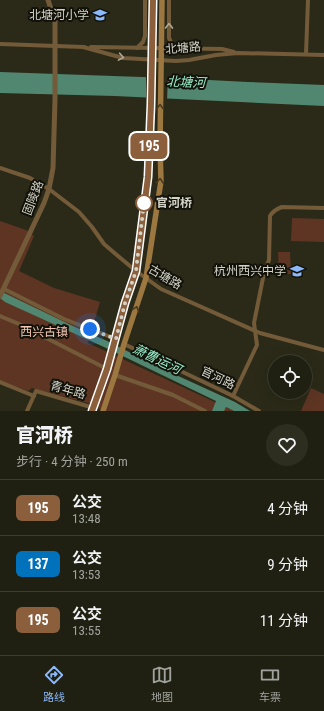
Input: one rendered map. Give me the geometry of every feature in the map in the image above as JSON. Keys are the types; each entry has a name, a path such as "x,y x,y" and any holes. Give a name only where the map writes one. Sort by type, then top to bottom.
{"main road":[{"path":"93,409 107,369 125,303 136,271 148,177 151,104 152,0"},
{"path":"103,411 146,278 161,181 162,0"}],"street":[{"path":"48,0 55,21 55,46"},
{"path":"137,48 143,42 145,36 145,0"},
{"path":"169,0 169,38 172,44 178,48"},
{"path":"306,54 308,0"},
{"name":"北塘路","path":"0,44 83,48 222,49 238,53"},
{"name":"固陵路","path":"2,292 49,189 53,168 56,70 55,46"},
{"name":"北塘路","path":"83,48 123,58 176,61 189,60 216,54 238,53 324,55"},
{"name":"古塘路","path":"0,168 30,178 49,189 79,212 104,244 136,271 161,289 260,333 324,350"},
{"path":"233,396 257,345 254,323 264,273 269,260 270,216 277,208 282,207 324,208"},
{"path":"2,292 115,340"},
{"path":"0,316 107,369"},
{"name":"官河路","path":"124,345 233,396 258,411"},
{"path":"115,375 173,395 205,411"},
{"name":"青年路","path":"0,382 93,409"},
{"path":"27,411 35,393"}],"green space":[{"path":"292,218 324,219 324,242 291,241"},
{"name":"西兴古镇","path":"0,221 26,230 34,236 19,271 54,288 100,302 88,343 234,411 104,411 88,403 32,388 28,391 0,381"},
{"path":"278,252 290,252 291,274 279,274"},
{"path":"312,388 324,394 324,411 301,411 306,399 312,399"}],"water":[{"name":"北塘河","path":"0,72 324,85 324,106 115,96 0,93"},
{"path":"0,291 235,402 250,411 234,411 226,407 224,411 212,411 216,401 104,347 5,302 0,298"}],"pier":[{"path":"146,75 168,76 167,101 146,100"}],"bus line":[{"name":"195","path":"92,411 107,369 125,303 136,271 148,177 153,0"}],"place":[{"name":"北塘河小学","path":"100,15"},
{"name":"官河桥","path":"144,203"},
{"name":"杭州西兴中学","path":"297,271"}],"route":[{"path":"90,329 116,339 125,303 136,271 144,203"}],"water label":[{"name":"萧曹运河","path":"157,359"}]}
